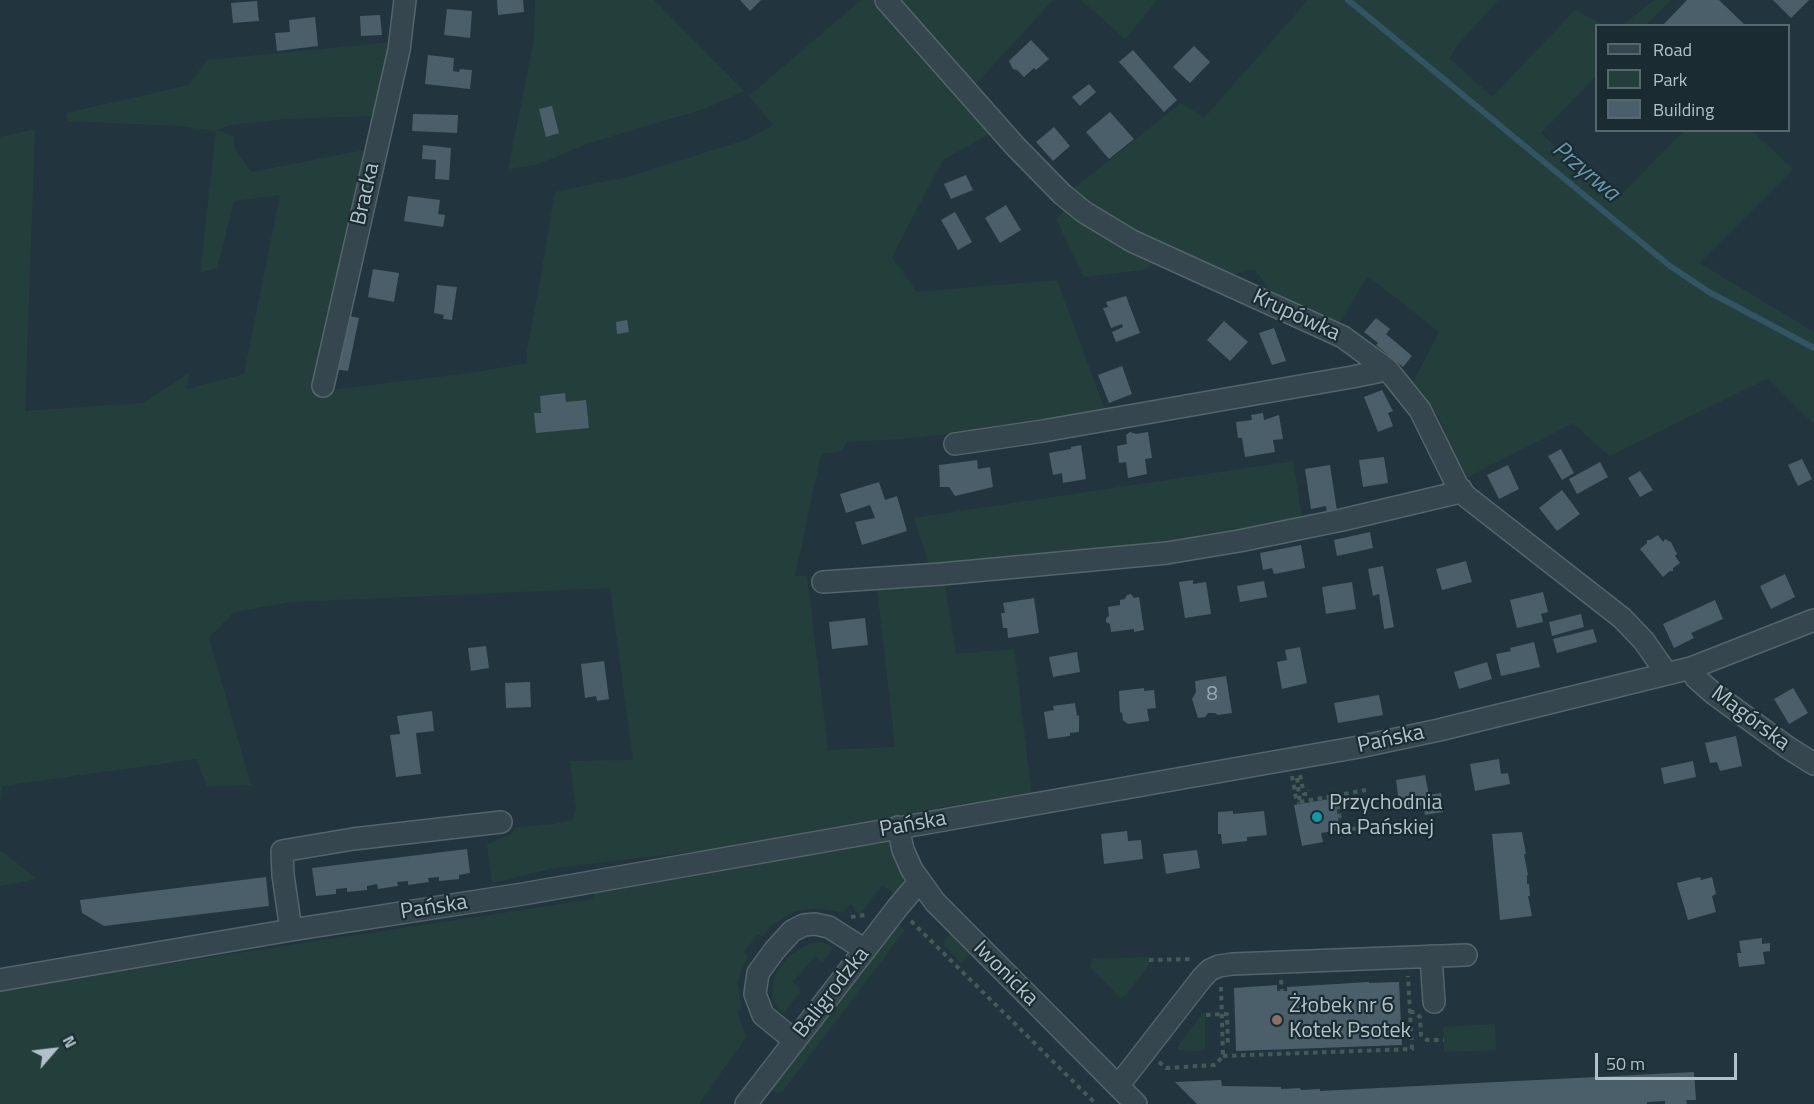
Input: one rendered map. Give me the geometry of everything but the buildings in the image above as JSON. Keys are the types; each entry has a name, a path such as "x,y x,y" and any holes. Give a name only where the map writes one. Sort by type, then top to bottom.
{"street":[{"name":"Bracka","path":"323,386 399,50 405,0"},
{"name":"Krupówka","path":"886,0 1022,153 1062,194 1084,212 1132,241 1335,333 1382,365 1401,384 1420,410 1461,489 1480,508 1622,618 1644,641 1667,674"},
{"path":"955,444 1330,381 1377,372 1382,365"},
{"path":"823,582 941,574 1167,553 1342,520 1456,493 1461,489"},
{"name":"Pańska","path":"0,980 291,930 523,894 1289,760 1439,730 1691,668 1814,620"},
{"name":"Magórska","path":"1691,668 1696,678 1713,693 1814,764"},
{"path":"291,930 282,851 501,822"},
{"name":"Iwonicka","path":"898,827 903,850 920,882 963,932 1136,1104"},
{"path":"283,864 483,838"},
{"name":"Baligrodzka","path":"746,1104 920,882"},
{"path":"795,1041 763,1015 755,994 758,973 774,951 792,931 804,925 816,924 829,927 865,950"},
{"path":"1118,1086 1210,970 1232,963 1466,955"},
{"path":"1431,956 1434,1002"}],"path":[{"path":"1289,760 1296,798 1300,804 1300,802 1366,790"},
{"path":"1300,802 1296,774 1300,773 1304,794 1308,794 1309,790"},
{"path":"1336,796 1342,831 1373,825"},
{"path":"906,916 1096,1104"},
{"path":"1149,960 1197,958 1210,970"},
{"path":"1154,1058 1166,1068 1215,1065 1227,1053 1412,1049 1408,976"},
{"path":"1410,1012 1415,1012 1420,1017 1421,1035 1427,1040 1444,1040"},
{"path":"1206,1015 1227,1014 1227,1053"},
{"path":"1222,1017 1227,1053"}],"green space":[{"path":"535,0 654,0 744,91 704,109 589,143 536,165 508,169 534,40"},
{"path":"861,0 877,0 992,132 942,161 892,257 917,292 1057,280 1106,413 1044,424 900,439 847,442 841,451 821,454 795,576 807,576 828,750 895,747 877,587 944,580 956,654 1014,649 1032,795 953,805 752,845 554,868 492,883 487,844 509,835 517,827 572,820 576,808 570,761 633,760 610,588 291,602 234,612 209,638 251,785 207,786 196,759 2,786 0,804 0,137 35,129 25,411 143,403 189,373 187,389 244,374 280,195 234,201 217,268 200,273 216,131 179,126 68,121 66,113 189,85 207,60 393,42 372,116 284,119 231,125 217,130 234,137 235,150 251,172 365,150 340,255 313,392 471,373 527,363 527,350 555,192 627,177 748,139 773,125 749,96"},
{"path":"895,0 1053,0 974,86"},
{"path":"1081,0 1157,0 1125,39"},
{"path":"1308,0 1498,0 1455,48 1449,58 1492,97 1575,10 1602,24 1595,24 1595,77 1541,133 1614,202 1683,132 1753,132 1793,169 1699,263 1814,332 1814,424 1768,378 1609,456 1573,423 1464,479 1438,416 1411,386 1439,332 1368,276 1337,326 1277,295 1268,288 1255,270 1247,270 1226,277 1170,252 1084,201 1072,190 1181,103 1204,118"},
{"path":"1654,0 1671,0 1647,24 1624,24"},
{"path":"1068,207 1160,261 1144,270 1084,277 1056,219"},
{"path":"1293,461 1303,524 1021,561 929,565 914,518"},
{"path":"886,839 894,848 904,876 895,894 882,885 861,913 857,913 851,904 844,910 846,913 818,908 794,912 772,925 762,937 758,934 744,952 748,956 738,983 742,1009 737,1011 746,1037 699,1104 0,1104 0,989 594,899 594,890 769,862 796,851"},
{"path":"0,850 37,879 0,886"},
{"path":"896,923 905,930 782,1092 776,1093 770,1087"},
{"path":"952,933 970,953 961,963 944,945 945,939"},
{"path":"821,942 834,947 822,962 815,956 793,982 801,990 784,1013 779,1011 772,997 776,973 789,956 809,944"},
{"path":"1149,957 1148,966 1122,997 1119,997 1090,967 1092,959"},
{"path":"1205,1012 1205,1047 1203,1050 1178,1050 1178,1046"},
{"path":"1495,1024 1496,1050 1444,1052 1443,1027"}],"waterway":[{"name":"Przyrwa","path":"1348,0 1670,266 1709,292 1814,348"}],"place":[{"name":"Przychodnia na Pańskiej","path":"1317,817"},
{"name":"Żłobek nr 6 Kotek Psotek","path":"1277,1020"}]}
